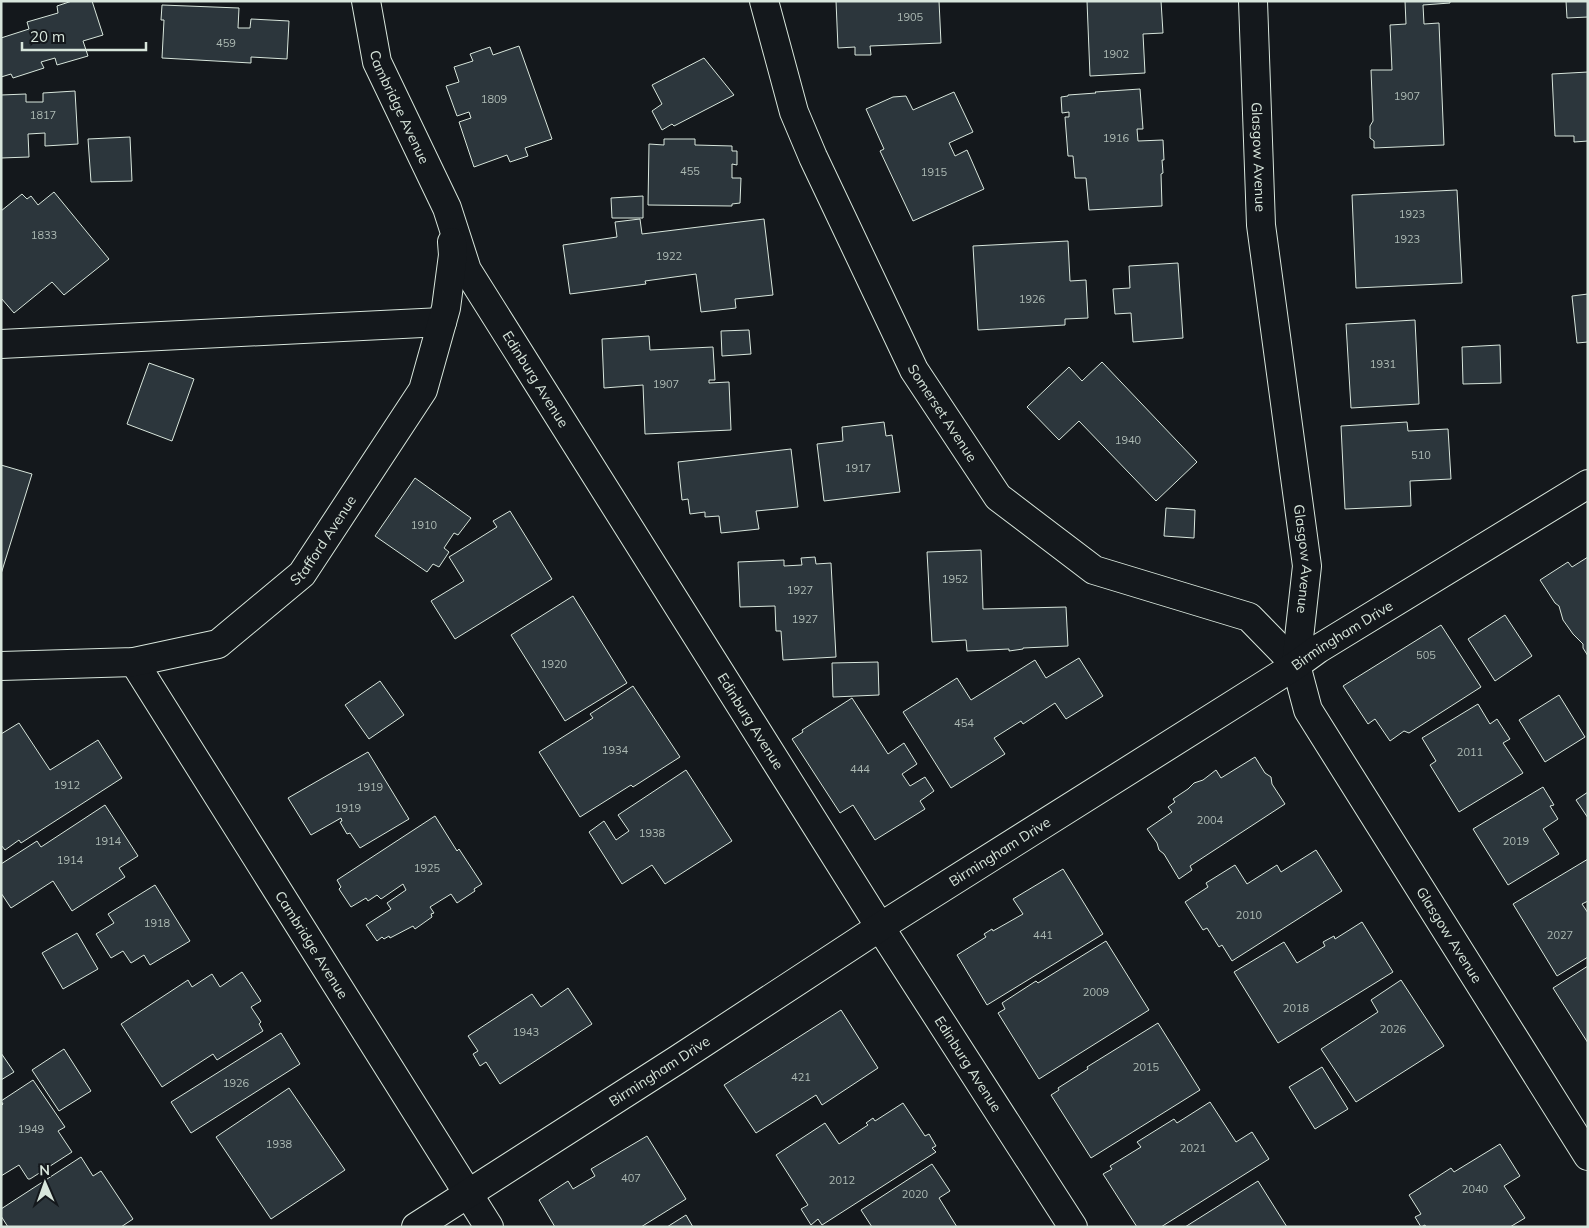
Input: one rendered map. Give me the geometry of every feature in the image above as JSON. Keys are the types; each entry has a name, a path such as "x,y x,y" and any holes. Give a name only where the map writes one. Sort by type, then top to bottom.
{"street":[{"name":"Cambridge Avenue","path":"366,1 378,62 447,208"},
{"name":"Somerset Avenue","path":"764,1 794,112 813,157 914,370 998,496 1094,570 1249,617 1296,666"},
{"name":"Glasgow Avenue","path":"1253,1 1260,225 1294,457 1307,566 1296,666 1308,710 1588,1156"},
{"name":"Stafford Avenue","path":"1,666 134,662 218,644 302,574 423,390 446,308 453,255 447,208"},
{"name":"Edinburg Avenue","path":"447,208 467,270 880,927 1073,1227"},
{"path":"1,344 442,322"},
{"name":"Birmingham Drive","path":"416,1227 880,927 1296,666 1318,649 1588,484"},
{"name":"Cambridge Avenue","path":"134,662 489,1227"}],"building":[{"path":"72,1 92,1 103,35 83,41 88,56 57,65 55,58 41,62 44,68 13,78 11,74 1,77 1,38 29,29 27,22 58,13 57,6"},
{"path":"836,1 939,1 941,43 870,46 871,55 855,55 855,47 838,48"},
{"path":"1087,1 1161,1 1163,33 1143,34 1145,73 1090,76"},
{"path":"1405,1 1450,1 1450,3 1423,5 1424,24 1439,23 1444,145 1374,148 1374,141 1370,138 1370,126 1373,121 1371,70 1392,70 1390,25 1406,24"},
{"path":"1566,1 1588,1 1588,17 1567,18"},
{"path":"162,5 239,8 238,28 250,28 251,19 289,21 287,59 251,57 251,63 162,58 164,20 161,20"},
{"path":"519,46 552,139 525,148 528,156 510,162 507,155 474,167 459,122 471,118 469,112 457,116 446,86 459,82 454,67 473,61 470,54 490,47 493,55"},
{"path":"704,58 734,95 674,126 672,124 662,130 652,111 662,104 652,85"},
{"path":"1588,72 1588,141 1574,142 1574,136 1555,136 1552,74"},
{"path":"1140,89 1143,129 1137,129 1138,141 1163,140 1162,206 1089,210 1086,178 1075,178 1073,156 1068,156 1065,117 1069,117 1069,112 1062,113 1061,97 1095,92"},
{"path":"75,91 78,144 45,146 45,133 28,134 29,157 1,158 1,95 26,94 26,102 43,102 43,93"},
{"path":"954,92 973,132 949,143 955,156 967,150 984,189 913,221 880,151 884,149 866,109 893,97 906,96 913,110"},
{"path":"130,137 132,181 91,182 88,139"},
{"path":"664,139 695,139 695,145 732,146 732,151 737,151 737,165 732,164 732,178 741,178 740,203 732,204 732,206 648,205 649,144 664,145"},
{"path":"1457,190 1462,283 1356,288 1352,195"},
{"path":"54,192 109,259 64,295 52,282 14,313 1,298 1,211 22,194 27,199 31,196 38,205"},
{"path":"643,196 643,218 612,218 611,198"},
{"path":"640,219 642,234 764,219 773,295 735,299 736,308 701,312 696,274 645,281 646,284 570,294 563,245 617,237 615,222"},
{"path":"1068,241 1070,281 1086,280 1088,318 1065,319 1065,325 978,330 973,246"},
{"path":"1178,263 1183,338 1133,342 1131,313 1115,314 1113,289 1130,288 1129,266"},
{"path":"1588,294 1588,342 1577,343 1572,296"},
{"path":"1415,320 1419,404 1351,408 1346,324"},
{"path":"749,330 751,354 722,356 721,331"},
{"path":"649,336 650,350 713,347 715,380 709,380 709,383 729,382 731,430 645,434 643,385 604,388 602,339"},
{"path":"1500,345 1501,383 1463,384 1462,347"},
{"path":"1102,362 1197,462 1156,501 1079,421 1059,440 1027,407 1069,367 1082,381"},
{"path":"149,363 194,379 172,441 127,424"},
{"path":"884,422 886,436 892,435 900,492 824,501 817,444 843,441 842,427"},
{"path":"1407,422 1408,431 1448,429 1451,479 1410,481 1411,506 1345,509 1341,426"},
{"path":"791,449 798,507 756,511 759,529 721,533 719,516 705,517 705,512 690,514 688,499 682,500 678,462"},
{"path":"1,465 32,474 1,574"},
{"path":"415,478 471,518 458,535 454,533 444,548 449,552 439,567 433,564 427,572 375,536"},
{"path":"1166,508 1195,510 1194,538 1164,536"},
{"path":"510,511 552,579 455,639 431,601 464,581 449,557 497,527 493,521"},
{"path":"981,550 983,609 1066,607 1068,646 1023,648 1009,651 1009,649 967,651 966,640 932,642 927,552"},
{"path":"815,557 816,564 831,563 836,657 783,660 781,631 776,631 775,606 740,607 738,562 784,560 784,566 802,565 801,558"},
{"path":"1588,557 1588,656 1583,648 1583,644 1563,620 1559,606 1540,580 1568,562 1572,567"},
{"path":"573,596 627,683 565,721 511,635"},
{"path":"1505,615 1532,656 1495,681 1468,639"},
{"path":"1441,625 1481,687 1409,733 1404,731 1390,741 1375,719 1368,724 1343,686"},
{"path":"1079,658 1103,696 1066,719 1055,703 1023,724 1021,721 994,738 1005,754 951,788 903,712 957,678 971,700 1035,660 1046,678"},
{"path":"878,662 879,695 833,697 832,663"},
{"path":"380,681 404,715 369,739 345,705"},
{"path":"633,686 680,757 633,787 631,785 580,817 539,752 593,718 590,714"},
{"path":"1559,695 1585,737 1545,762 1519,720"},
{"path":"852,698 888,754 904,743 917,764 902,774 910,786 925,777 934,791 920,801 925,809 875,840 853,805 840,813 792,739 803,732 802,730"},
{"path":"1478,704 1490,724 1497,719 1510,739 1503,743 1523,773 1459,812 1430,765 1436,761 1422,738"},
{"path":"19,723 50,770 98,740 122,778 21,843 19,840 5,850 1,845 1,734"},
{"path":"368,752 409,819 360,848 350,833 347,834 340,822 342,821 341,818 311,835 288,798"},
{"path":"1255,757 1265,773 1271,777 1272,784 1285,804 1190,866 1192,870 1179,879 1147,829 1172,812 1168,807 1175,802 1173,799 1194,783 1203,780 1216,770 1221,778"},
{"path":"686,770 732,841 665,884 652,865 622,884 589,832 604,821 616,840 629,831 618,815"},
{"path":"1543,787 1554,805 1550,806 1558,819 1543,829 1559,854 1508,885 1473,829"},
{"path":"1588,792 1588,818 1576,800"},
{"path":"105,805 138,856 119,868 125,877 72,911 53,881 11,908 1,893 1,864 37,841 41,847"},
{"path":"435,816 457,851 459,849 482,884 457,903 451,894 430,907 434,913 431,914 432,917 415,929 413,926 390,938 389,936 384,939 382,937 377,941 366,925 391,909 387,903 406,890 403,884 381,899 377,895 368,901 366,898 351,907 339,889 341,887 337,880"},
{"path":"1316,850 1342,891 1232,961 1222,945 1219,947 1207,928 1203,930 1185,902 1208,887 1206,883 1235,865 1247,884 1277,865 1281,872"},
{"path":"1588,859 1588,901 1582,904 1588,913 1588,957 1557,976 1513,904"},
{"path":"1063,869 1103,934 987,1005 957,955 986,937 984,934 992,929 993,931 1023,914 1013,899"},
{"path":"155,885 190,941 150,965 144,955 131,963 123,951 111,958 96,934 114,923 108,914"},
{"path":"1362,922 1393,972 1278,1043 1234,972 1284,942 1297,963 1325,946 1323,942 1334,936 1335,939"},
{"path":"77,933 98,969 63,989 42,953"},
{"path":"1106,941 1149,1010 1039,1079 998,1013 1005,1009 1002,1003"},
{"path":"1588,966 1588,1043 1553,988"},
{"path":"242,972 261,1001 251,1007 261,1022 259,1024 263,1031 217,1060 213,1054 162,1087 121,1024 188,980 192,987 212,974 220,987"},
{"path":"1401,980 1444,1046 1356,1102 1321,1049 1378,1012 1371,1000"},
{"path":"568,988 592,1024 500,1084 486,1062 480,1066 473,1054 478,1051 468,1036 532,994 541,1007"},
{"path":"841,1010 878,1068 822,1105 816,1095 756,1133 724,1085"},
{"path":"1158,1023 1200,1090 1091,1158 1051,1095 1059,1090 1058,1088 1088,1069 1087,1067"},
{"path":"281,1033 300,1064 191,1133 171,1102"},
{"path":"64,1049 91,1091 59,1111 32,1070"},
{"path":"1,1053 14,1072 1,1080"},
{"path":"1322,1067 1348,1109 1315,1129 1289,1087"},
{"path":"33,1080 65,1127 58,1131 72,1152 30,1179 28,1179 19,1165 1,1176 1,1106 3,1104 1,1101"},
{"path":"289,1088 345,1170 271,1219 216,1137"},
{"path":"1210,1102 1236,1142 1252,1132 1269,1159 1161,1227 1137,1227 1103,1174 1112,1169 1110,1166 1141,1147 1137,1142 1174,1119 1177,1123"},
{"path":"903,1103 925,1136 929,1134 936,1146 932,1148 936,1152 822,1225 818,1219 811,1225 801,1209 808,1205 776,1155 825,1123 839,1144 868,1125 866,1123 873,1118 875,1121"},
{"path":"647,1136 686,1199 641,1227 555,1227 539,1200 568,1181 573,1189 595,1176 591,1169"},
{"path":"1500,1144 1520,1176 1504,1186 1525,1218 1510,1227 1426,1227 1425,1225 1421,1227 1415,1217 1421,1214 1409,1195 1451,1168 1454,1172"},
{"path":"81,1157 93,1176 101,1171 133,1219 121,1227 8,1227 1,1216 1,1209"},
{"path":"932,1164 950,1191 939,1198 957,1227 872,1227 861,1210"},
{"path":"1258,1181 1287,1227 1185,1227"},
{"path":"686,1215 693,1227 667,1227"}]}
